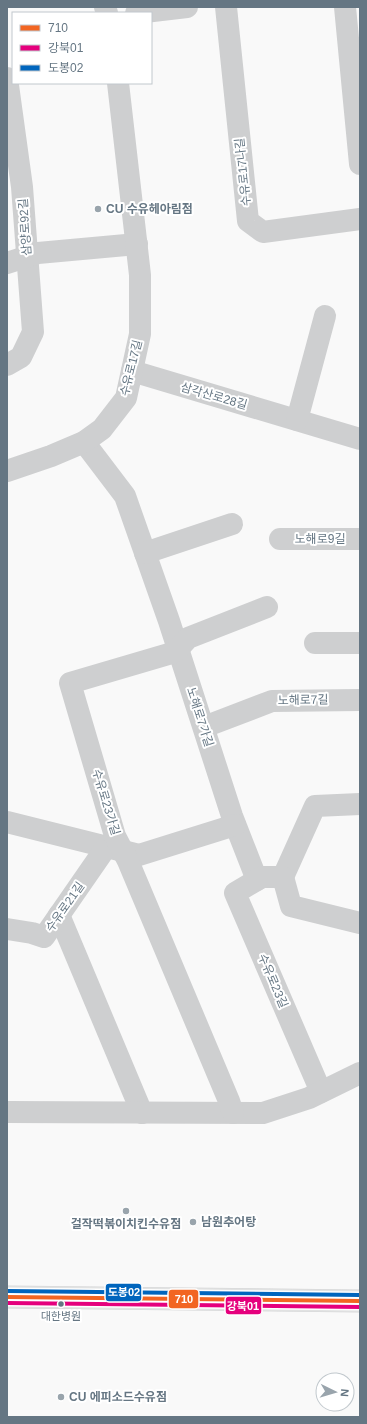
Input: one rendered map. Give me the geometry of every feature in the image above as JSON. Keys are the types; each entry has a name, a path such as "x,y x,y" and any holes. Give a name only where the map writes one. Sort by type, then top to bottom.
{"main road":[{"path":"7,1297 360,1301"}],"street":[{"path":"144,12 187,7"},
{"name":"수유로17나길","path":"226,7 248,221 263,232 360,219"},
{"path":"344,7 360,164"},
{"name":"삼양로92길","path":"7,78 22,187 17,260 33,332 21,357 7,365"},
{"name":"수유로17길","path":"7,471 51,456 84,442 102,429 126,398 140,334 140,275 118,84"},
{"path":"17,260 38,253 137,244"},
{"path":"297,420 325,316"},
{"name":"삼각산로28길","path":"132,371 360,439"},
{"name":"노해로7가길","path":"84,442 125,496 178,649 235,825 257,880"},
{"path":"145,553 232,524"},
{"name":"노해로9길","path":"280,539 360,539"},
{"name":"수유로23가길","path":"233,1113 128,861 115,848 115,836 70,684 172,653 188,638 267,607"},
{"path":"315,642 360,643"},
{"name":"노해로7길","path":"204,727 272,701 360,700"},
{"path":"360,804 315,806 283,877 291,906 360,923"},
{"path":"7,822 139,855 235,825"},
{"name":"수유로21길","path":"7,929 32,933 44,937 59,915 115,848"},
{"path":"257,880 262,877 283,877"},
{"name":"수유로23길","path":"257,880 235,893 321,1092"},
{"path":"59,915 142,1113"},
{"path":"7,1112 264,1113 309,1098 360,1073"}],"transit line":[{"name":"도봉02","path":"7,1291 360,1295"},
{"name":"710","path":"7,1297 360,1301"},
{"name":"강북01","path":"7,1303 360,1307"}],"place":[{"name":"CU 수유헤아림점","path":"98,209"},
{"name":"걸작떡볶이치킨수유점","path":"126,1211"},
{"name":"남원추어탕","path":"193,1222"},
{"name":"대한병원","path":"61,1304"},
{"name":"CU 에피소드수유점","path":"61,1397"}]}
